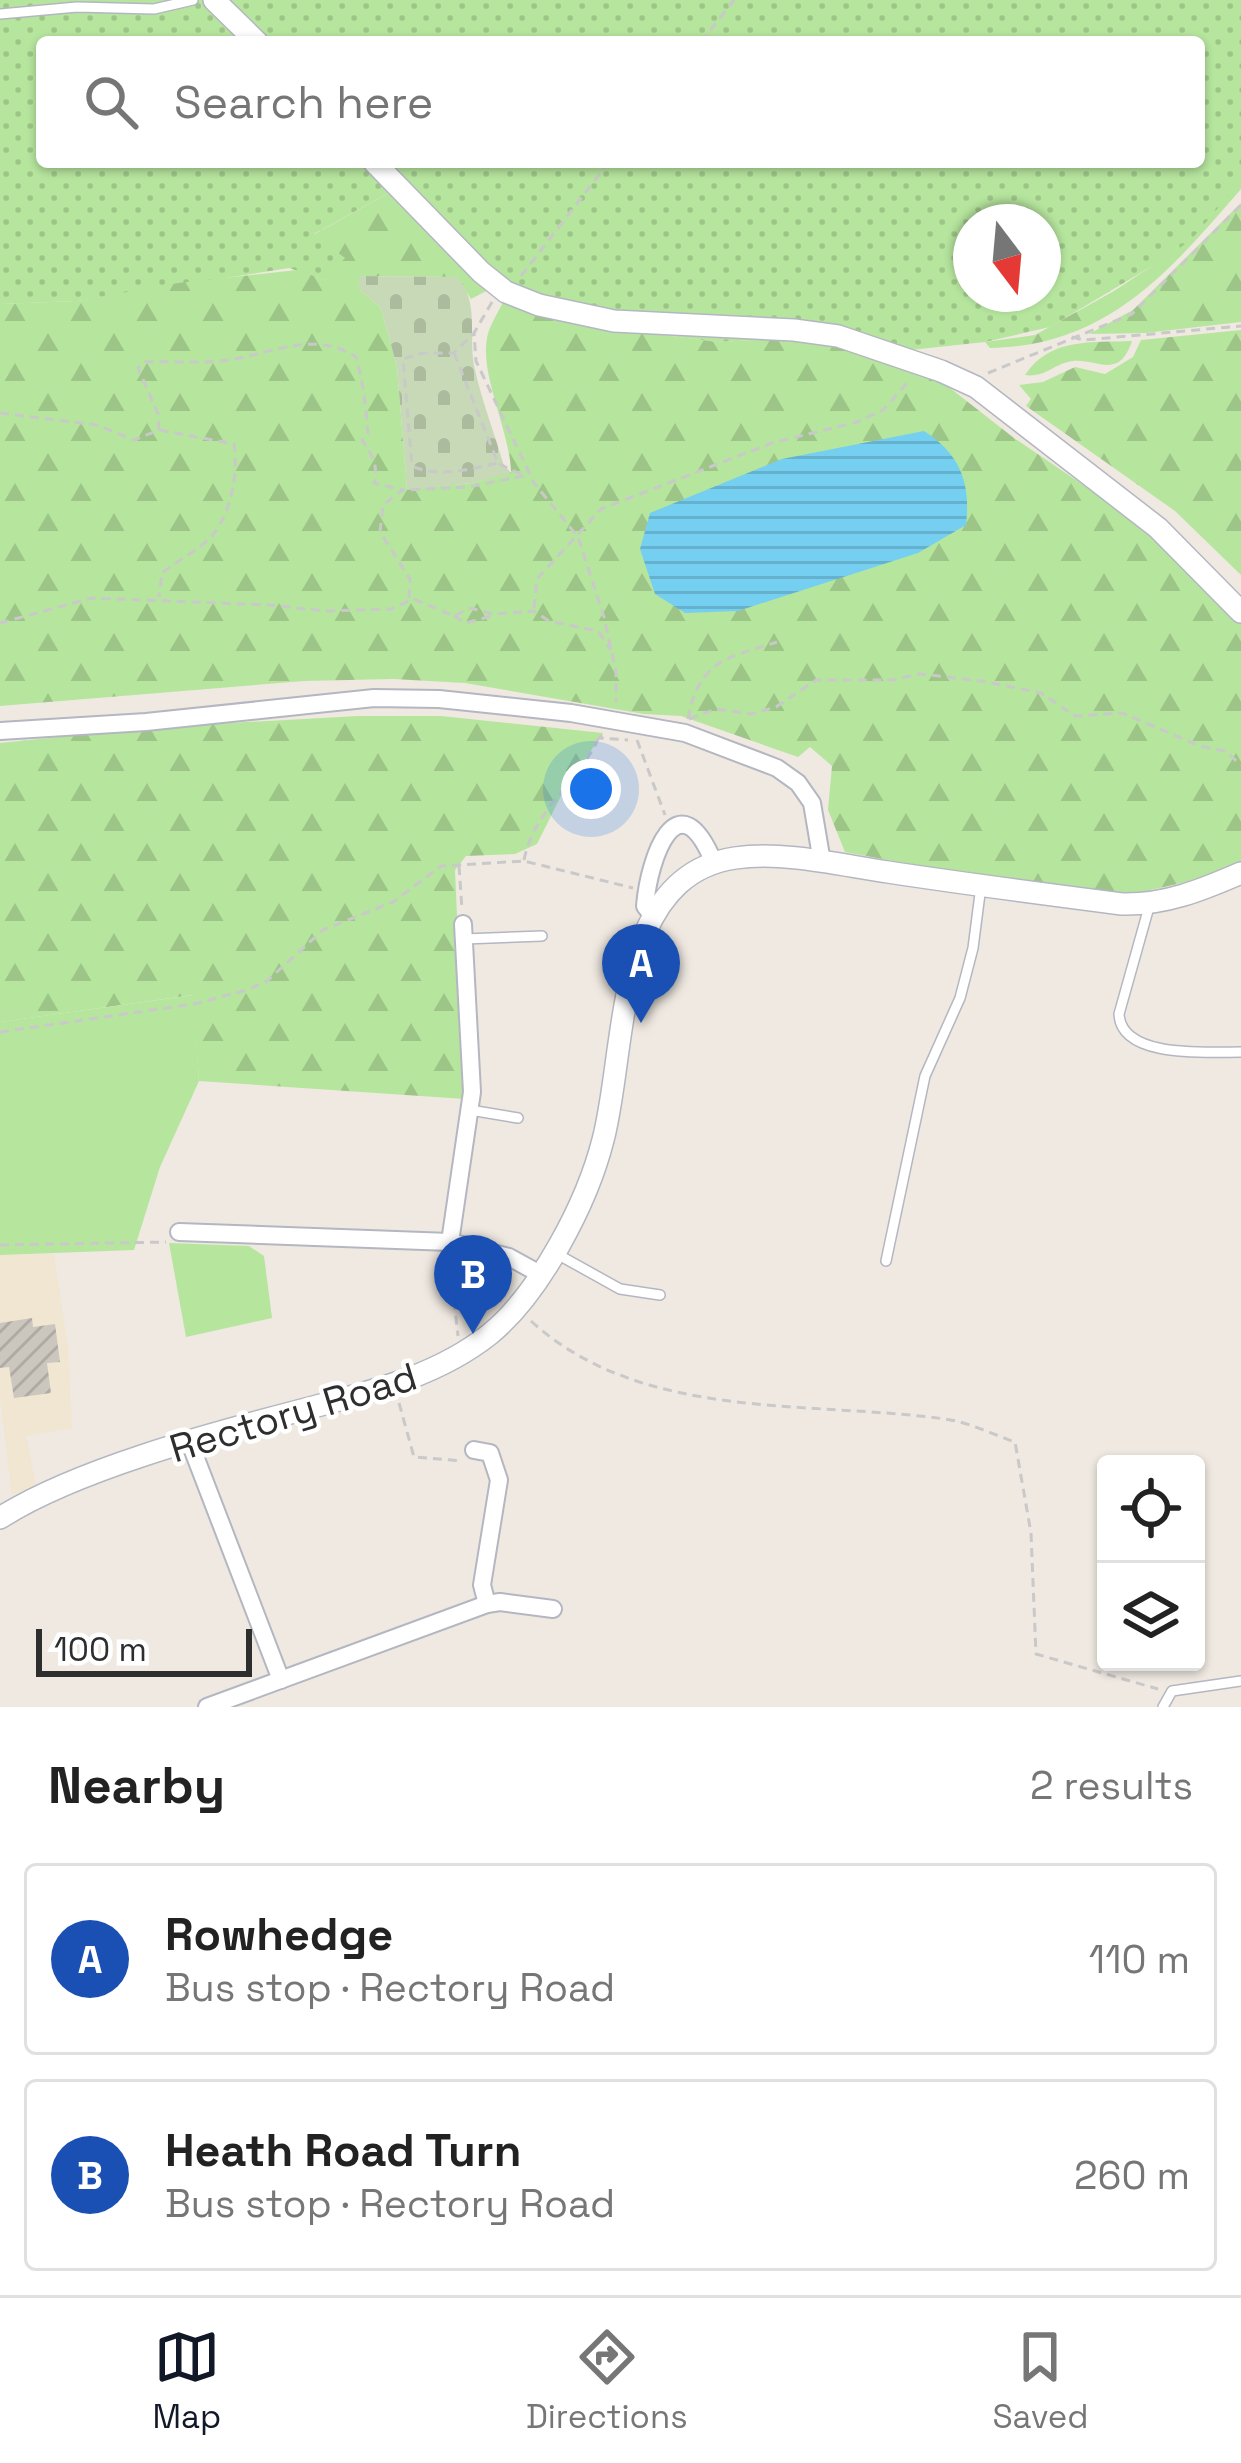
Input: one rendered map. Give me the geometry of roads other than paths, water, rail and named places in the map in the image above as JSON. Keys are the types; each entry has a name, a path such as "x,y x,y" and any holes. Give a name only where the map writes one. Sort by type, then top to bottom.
{"street":[{"path":"214,0 251,36"},
{"path":"380,168 481,272 506,292 539,305 614,321 838,336 976,387 1158,528 1241,612"},
{"path":"0,731 146,722 374,698 504,704 687,726 754,756 798,783 812,803 822,862"},
{"path":"652,915 645,906 654,854 670,828 688,826 699,832 714,863 763,856 1150,904 1198,892 1241,873"},
{"name":"Rectory Road","path":"0,1518 53,1490 190,1443 393,1384 460,1356 517,1307 553,1251 603,1142 638,946 652,915 689,877 714,863"},
{"path":"448,1242 472,1091 464,931"},
{"path":"179,1232 448,1242 509,1257 541,1274"},
{"path":"190,1443 280,1680"},
{"path":"487,1448 499,1480 482,1586 487,1604"},
{"path":"207,1707 487,1604 553,1610"}],"lane":[{"path":"0,14 76,7 154,9 193,0"},
{"path":"886,1261 926,1076 964,982 981,886"},
{"path":"1150,904 1119,1014 1123,1032 1129,1039 1190,1052 1241,1052"},
{"path":"464,931 542,936"},
{"path":"470,1110 518,1118"},
{"path":"553,1251 620,1289 660,1295"},
{"path":"1163,1707 1169,1693 1241,1681"}],"water":[{"path":"924,431 946,449 960,471 967,496 966,525 918,553 738,611 685,613 655,594 640,549 650,513 782,459"}],"place":[{"name":"Rowhedge","path":"641,1023"},
{"name":"Heath Road Turn","path":"473,1334"}]}
